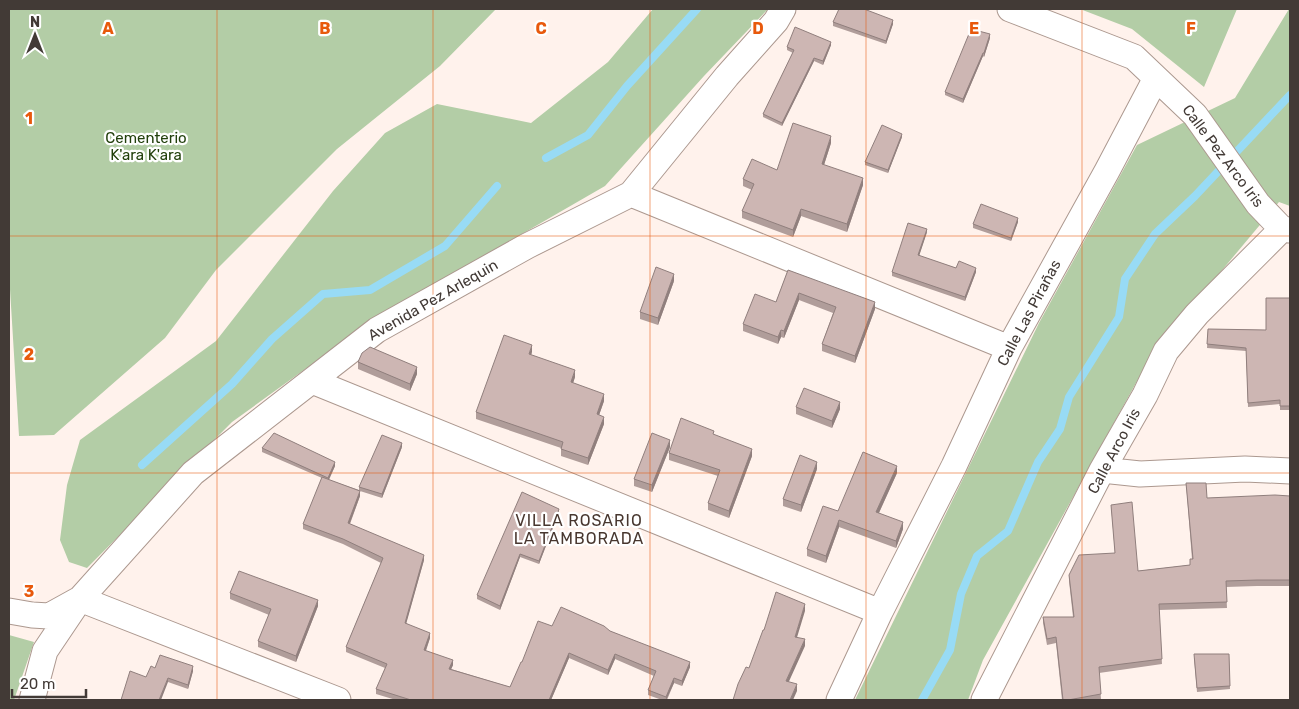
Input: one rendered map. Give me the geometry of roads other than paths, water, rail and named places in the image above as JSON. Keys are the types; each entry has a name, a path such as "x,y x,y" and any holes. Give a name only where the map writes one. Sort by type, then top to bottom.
{"street":[{"name":"Avenida Pez Arlequin","path":"32,700 45,651 80,599 193,473 377,330 527,246 631,194 727,76 776,21 783,9"},
{"path":"1010,9 1134,57 1156,78"},
{"name":"Calle Pez Arco Iris","path":"1156,78 1195,115 1258,204 1286,230"},
{"name":"Calle Las Pirañas","path":"839,700 880,612 954,466 1009,348 1107,172 1156,78"},
{"path":"631,194 1009,348"},
{"name":"Calle Arco Iris","path":"984,700 1102,470 1145,394 1166,351 1197,314 1286,230"},
{"path":"312,381 880,612"},
{"path":"1102,470 1140,474 1245,469 1290,471"},
{"name":"Avenida Pez Arlequin","path":"9,611 49,616 80,599"},
{"path":"80,599 338,700"}],"waterway":[{"path":"546,158 588,135 627,86 697,9"},
{"path":"922,700 950,650 961,594 977,556 1008,531 1038,462 1060,429 1069,397 1119,317 1125,279 1155,234 1195,196 1290,95"},
{"path":"142,465 232,384 272,339 323,294 370,290 445,246 497,186"}],"district":[{"name":"VILLA ROSARIO LA TAMBORADA","path":"579,529"}],"park label":[{"name":"Cementerio K'ara K'ara","path":"146,146"}]}
